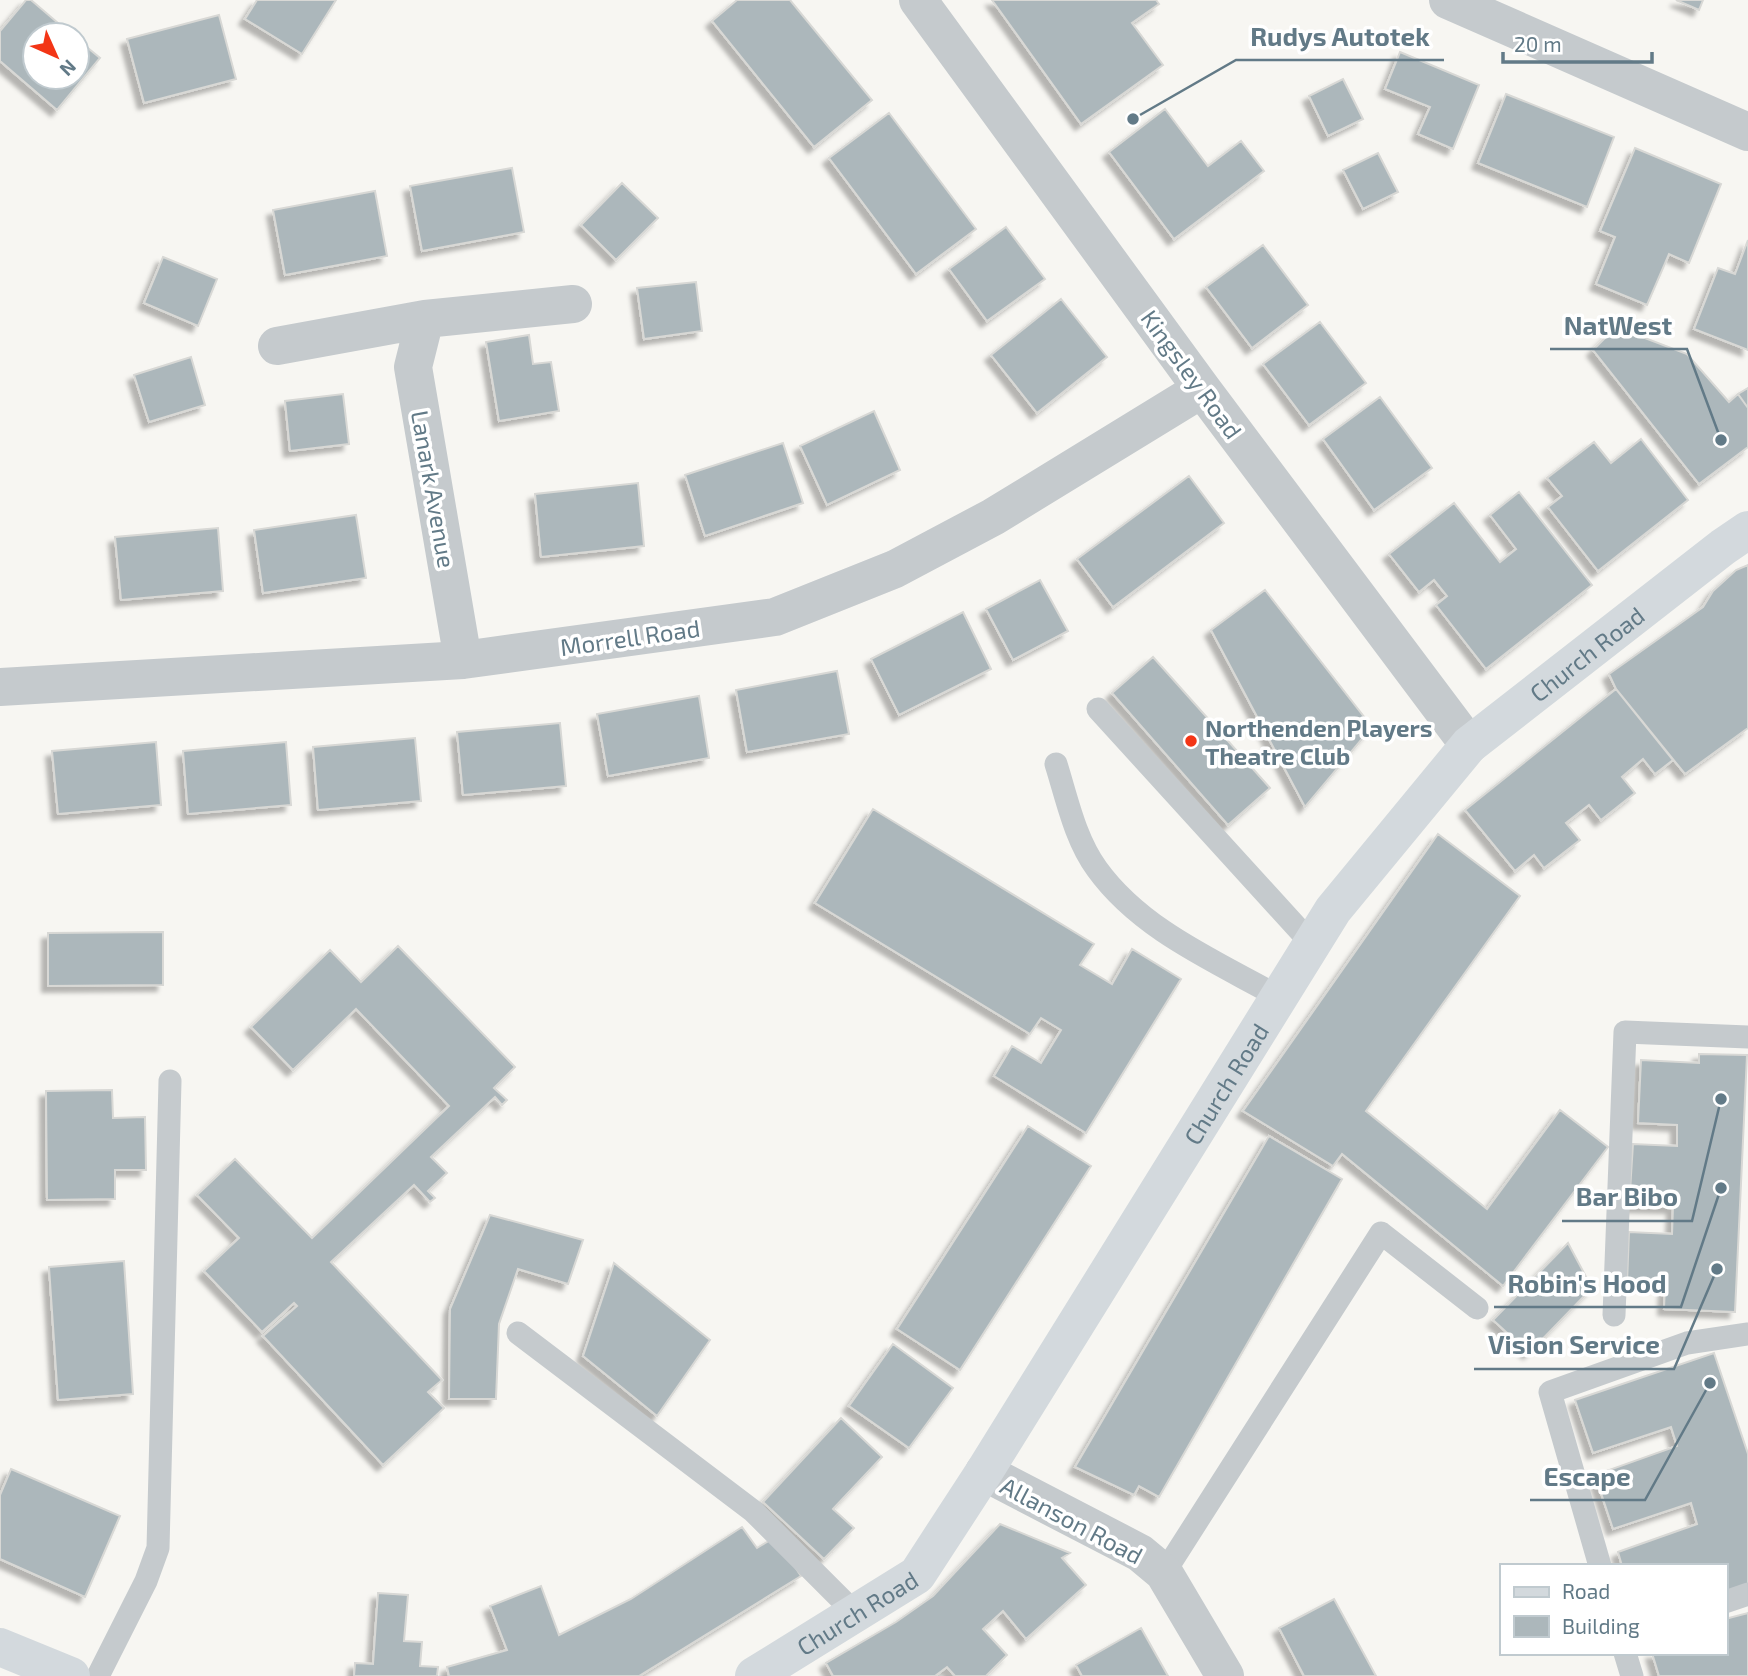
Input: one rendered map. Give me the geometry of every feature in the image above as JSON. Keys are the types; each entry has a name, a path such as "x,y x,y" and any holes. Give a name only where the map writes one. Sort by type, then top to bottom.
{"main road":[{"name":"Church Road","path":"770,1672 917,1575 1334,910 1469,745 1748,530"},
{"path":"0,1647 71,1676"}],"street":[{"name":"Kingsley Road","path":"918,0 1202,389 1469,745"},
{"path":"1448,0 1748,132"},
{"path":"277,346 425,319 573,304"},
{"name":"Lanark Avenue","path":"425,319 413,367 463,660"},
{"name":"Morrell Road","path":"0,687 463,660 775,617 895,569 993,517 1202,389"},
{"name":"Allanson Road","path":"984,1472 1140,1553 1164,1573 1225,1676"}],"lane":[{"path":"1098,709 1312,944"},
{"path":"1056,764 1077,831 1096,867 1128,906 1167,934 1279,997"},
{"path":"1614,1315 1625,1032 1748,1037"},
{"path":"98,1676 146,1581 158,1548 170,1081"},
{"path":"1164,1573 1381,1233 1477,1308"},
{"path":"518,1333 753,1511 856,1614"},
{"path":"1599,1564 1550,1392 1687,1343 1748,1334"},
{"path":"1727,1601 1748,1594"},
{"path":"1626,1655 1632,1676"}],"building":[{"path":"26,0 31,0 56,21 21,21 21,79 0,61 0,31"},
{"path":"257,0 336,0 302,54 245,19"},
{"path":"737,0 790,0 872,100 814,147 712,21"},
{"path":"992,0 1156,0 1159,4 1132,23 1163,65 1081,124"},
{"path":"1676,0 1703,0 1699,10"},
{"path":"219,15 236,79 144,103 127,39"},
{"path":"91,51 100,58 91,69"},
{"path":"1400,52 1479,85 1453,149 1418,134 1430,107 1385,89"},
{"path":"1343,79 1363,119 1328,136 1309,96"},
{"path":"35,91 73,91 57,110"},
{"path":"1506,94 1614,137 1587,207 1478,163"},
{"path":"1165,109 1208,166 1241,141 1264,171 1174,239 1109,152"},
{"path":"889,113 976,229 916,274 829,158"},
{"path":"1635,148 1721,184 1689,263 1669,254 1647,305 1596,284 1615,237 1600,231"},
{"path":"1378,153 1398,192 1363,209 1343,170"},
{"path":"512,168 524,232 422,251 410,186"},
{"path":"622,183 658,218 616,260 581,225"},
{"path":"375,191 387,256 285,275 273,210"},
{"path":"1006,227 1045,279 987,321 949,269"},
{"path":"1748,240 1748,350 1694,329 1718,268 1735,274"},
{"path":"1263,245 1308,305 1252,348 1206,287"},
{"path":"163,257 217,279 198,326 144,303"},
{"path":"696,282 702,331 644,339 637,288"},
{"path":"1061,299 1107,357 1037,413 991,355"},
{"path":"1320,322 1366,383 1309,425 1263,364"},
{"path":"1616,327 1687,354 1729,402 1738,394 1748,408 1748,447 1699,484 1593,350"},
{"path":"529,335 533,364 551,362 559,411 499,421 486,342"},
{"path":"191,357 205,405 149,422 134,375"},
{"path":"1748,388 1748,408 1738,394"},
{"path":"343,394 349,444 290,451 285,401"},
{"path":"1380,397 1432,468 1374,510 1323,439"},
{"path":"874,411 900,470 827,505 800,446"},
{"path":"1641,439 1688,500 1598,571 1548,507 1562,496 1547,478 1594,442 1611,463"},
{"path":"783,443 803,503 705,536 685,475"},
{"path":"1189,476 1224,523 1113,607 1077,559"},
{"path":"638,483 644,546 541,557 535,494"},
{"path":"1519,492 1592,585 1486,669 1436,605 1447,596 1434,580 1419,592 1389,554 1454,503 1500,562 1516,549 1490,515"},
{"path":"356,515 366,578 263,593 254,530"},
{"path":"218,528 223,591 121,600 115,537"},
{"path":"1748,565 1748,728 1685,774 1616,689 1609,674 1703,607 1713,591 1736,570"},
{"path":"1040,580 1068,631 1013,660 986,609"},
{"path":"1265,590 1372,727 1305,807 1211,630"},
{"path":"963,612 991,669 899,715 871,659"},
{"name":"Northenden Players Theatre Club","path":"1153,657 1270,788 1228,825 1112,693"},
{"path":"837,671 849,734 747,752 736,690"},
{"path":"1616,689 1673,760 1655,774 1643,759 1622,777 1635,793 1601,820 1589,805 1566,823 1580,840 1544,868 1534,855 1515,871 1465,810"},
{"path":"699,696 709,758 608,776 597,714"},
{"path":"560,723 566,786 463,795 457,732"},
{"path":"415,738 421,801 318,810 313,747"},
{"path":"156,742 161,805 58,814 52,751"},
{"path":"286,742 291,805 188,814 183,751"},
{"path":"873,809 1094,944 1080,965 1112,984 1132,949 1181,979 1086,1133 994,1076 1012,1046 1041,1063 1061,1030 1041,1018 1030,1034 815,903"},
{"path":"1438,834 1520,896 1366,1111 1487,1209 1560,1110 1608,1147 1503,1286 1342,1154 1333,1166 1243,1111"},
{"path":"163,932 163,985 48,986 48,933"},
{"path":"398,946 515,1067 494,1088 507,1100 502,1105 495,1097 431,1157 447,1173 428,1191 435,1198 430,1202 414,1185 331,1262 442,1380 428,1392 444,1408 383,1465 263,1336 297,1306 294,1303 262,1332 204,1271 239,1238 197,1195 235,1159 312,1238 449,1106 356,1009 293,1070 251,1027 330,950 361,982"},
{"path":"1699,1054 1747,1055 1735,1312 1664,1309 1665,1284 1627,1283 1629,1232 1672,1234 1673,1207 1629,1206 1633,1144 1677,1146 1677,1125 1638,1123 1641,1060 1699,1063"},
{"path":"112,1090 113,1118 145,1117 146,1170 115,1170 115,1199 47,1200 46,1091"},
{"path":"1028,1126 1091,1166 960,1370 897,1329"},
{"path":"1269,1136 1342,1179 1159,1497 1139,1486 1134,1495 1075,1467"},
{"path":"490,1215 583,1240 568,1284 518,1269 499,1324 496,1399 449,1399 450,1309"},
{"path":"1568,1243 1592,1288 1529,1353 1493,1320"},
{"path":"124,1261 133,1394 58,1400 49,1267"},
{"path":"614,1263 710,1340 657,1416 583,1356"},
{"path":"893,1344 953,1388 909,1448 849,1406"},
{"path":"1714,1353 1748,1454 1748,1585 1727,1591 1727,1564 1621,1564 1618,1552 1697,1524 1691,1503 1613,1529 1595,1475 1677,1446 1671,1427 1593,1453 1575,1400"},
{"path":"841,1418 882,1457 833,1509 854,1528 824,1559 763,1502"},
{"path":"11,1469 120,1516 85,1597 0,1559 0,1495"},
{"path":"1000,1524 1070,1553 1062,1558 1086,1585 1026,1639 1003,1611 983,1629 1007,1655 986,1676 955,1676 947,1667 935,1676 833,1676 826,1663 896,1622 933,1596"},
{"path":"742,1527 757,1548 775,1537 801,1576 639,1676 449,1676 447,1667 507,1650 490,1606 541,1586 559,1635 631,1599"},
{"path":"378,1593 408,1595 404,1641 422,1642 420,1666 438,1667 437,1676 354,1676 355,1663 373,1664"},
{"path":"1334,1599 1376,1676 1304,1676 1279,1628"},
{"path":"1748,1613 1748,1676 1659,1676 1653,1655 1727,1655 1727,1618"},
{"path":"1141,1628 1168,1676 1082,1676 1076,1665"}],"place":[{"name":"Rudys Autotek","path":"1133,119"},
{"name":"NatWest","path":"1721,440"},
{"name":"Northenden Players Theatre Club","path":"1191,741"},
{"name":"Bar Bibo","path":"1721,1099"},
{"name":"Robin's Hood","path":"1721,1188"},
{"name":"Vision Service","path":"1717,1269"},
{"name":"Escape","path":"1710,1383"}]}
